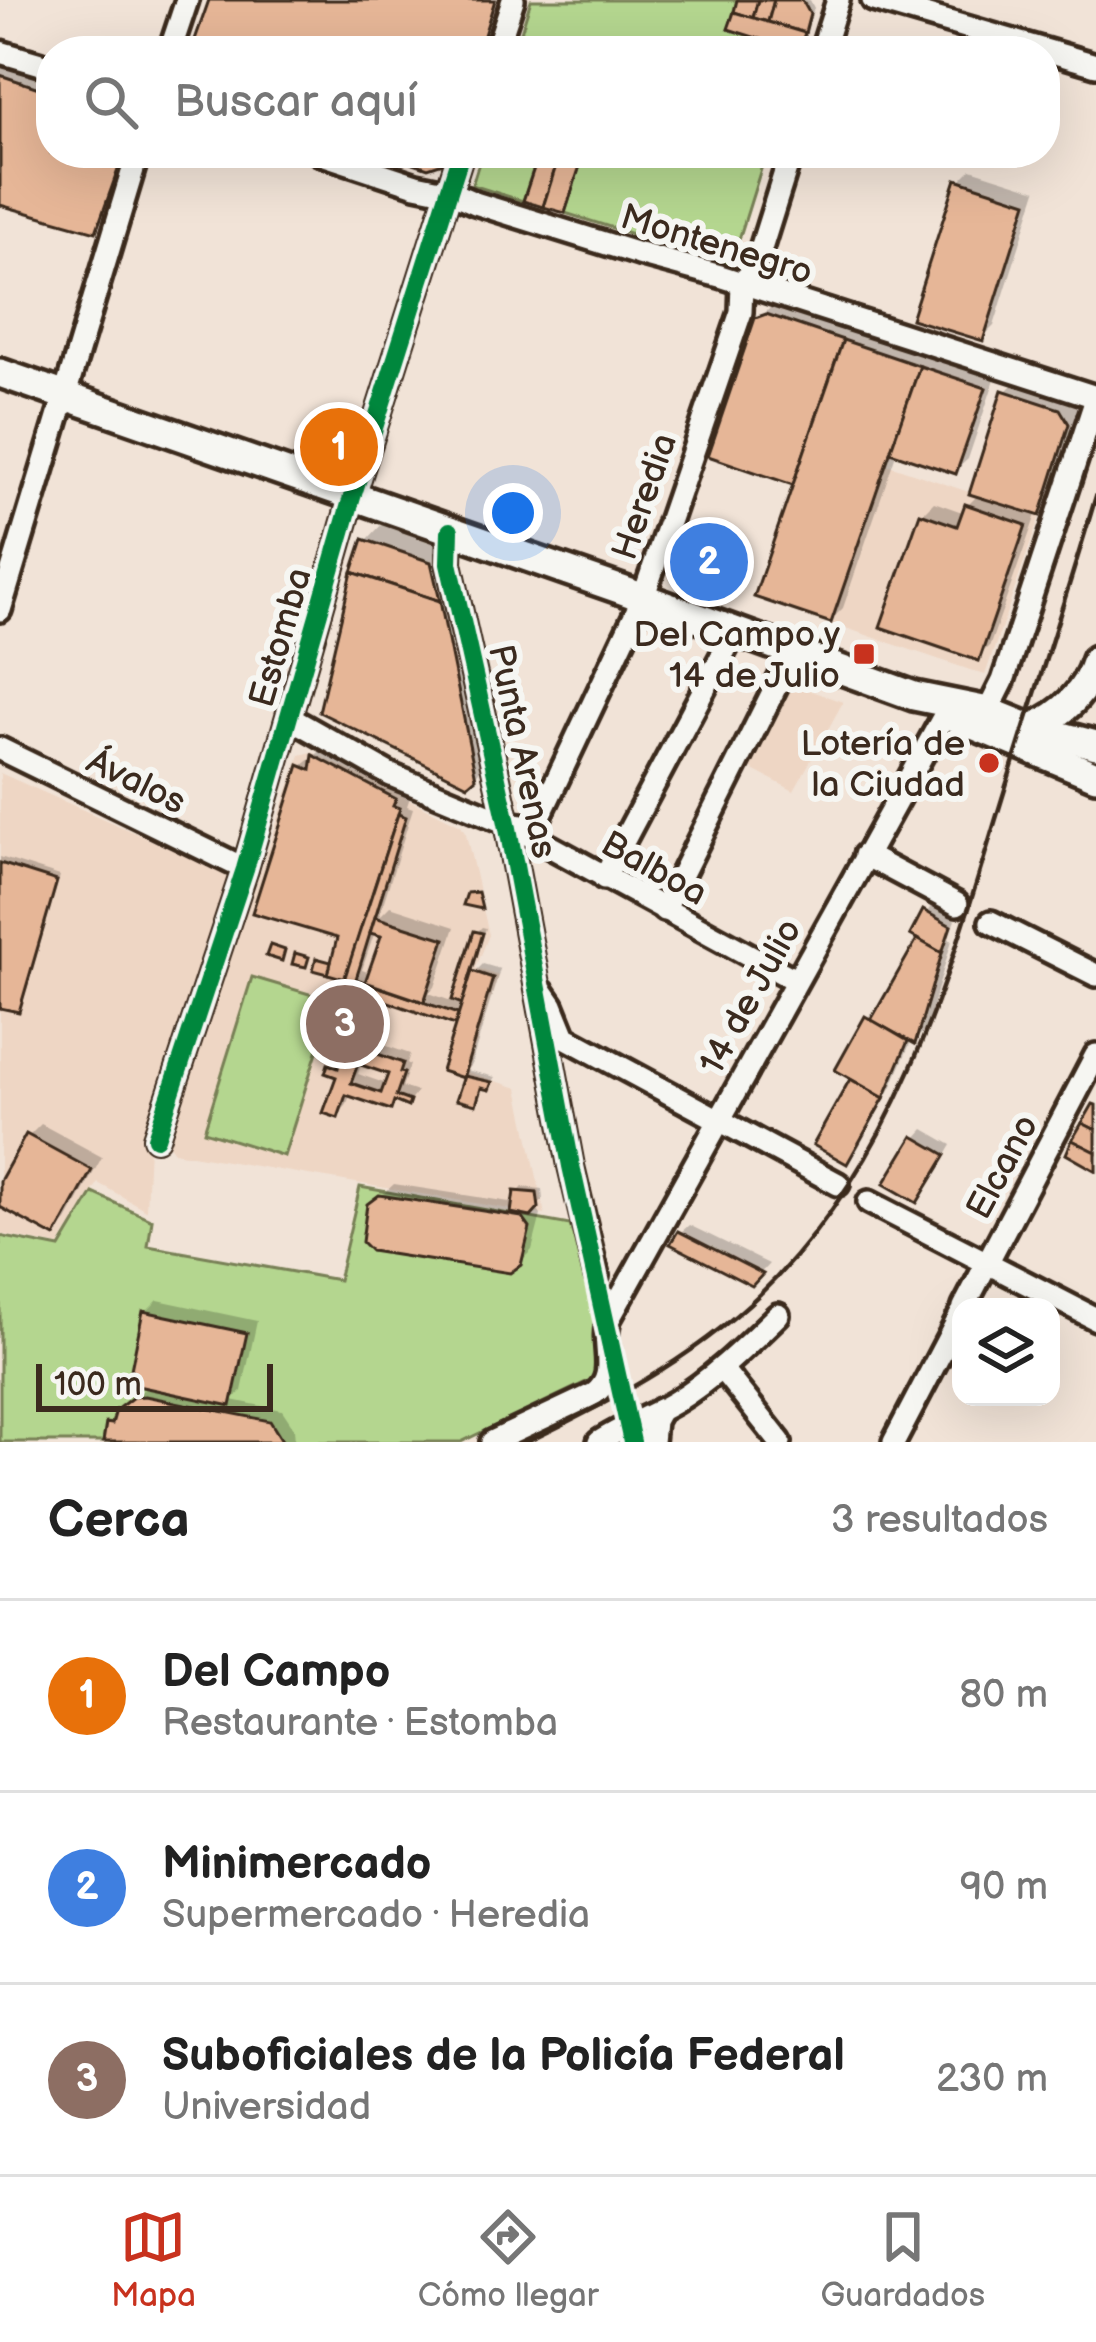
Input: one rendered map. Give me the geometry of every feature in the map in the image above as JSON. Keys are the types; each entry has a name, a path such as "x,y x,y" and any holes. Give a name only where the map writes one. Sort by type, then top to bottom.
{"main road":[{"path":"0,373 914,696 988,712 1094,749 1087,710 1093,670"},
{"path":"1032,728 1065,709 1093,670"},
{"path":"914,696 945,714 1096,776"}],"street":[{"path":"175,36 187,0"},
{"path":"501,36 513,0"},
{"path":"827,36 838,0"},
{"path":"873,0 997,36"},
{"path":"0,52 36,63"},
{"path":"1060,55 1096,65"},
{"path":"0,610 133,168"},
{"name":"Montenegro","path":"364,168 450,191 475,203 742,283 1096,398"},
{"name":"Estomba","path":"156,1138 245,869 352,497 457,168"},
{"name":"Heredia","path":"507,823 530,826 538,820 643,598 741,312 742,283 755,268 786,168"},
{"path":"988,712 1003,682 1096,398"},
{"name":"Punta Arenas","path":"450,531 449,563 507,823 571,1166 597,1276"},
{"path":"604,878 735,631"},
{"path":"664,910 793,652"},
{"name":"14 de Julio","path":"492,1442 602,1389 608,1375 605,1329 613,1311 945,714"},
{"name":"Balboa","path":"290,718 391,775 507,823 795,980"},
{"name":"Ávalos","path":"0,749 245,869"},
{"path":"865,855 957,904"},
{"path":"992,922 1096,975"},
{"name":"Punta Arenas","path":"538,985 565,1037 718,1121"},
{"name":"Elcano","path":"969,1298 1096,1055"},
{"path":"718,1121 838,1184"},
{"path":"868,1202 1096,1319"},
{"path":"608,1439 722,1369 778,1316"},
{"name":"Elcano","path":"894,1442 952,1331"},
{"path":"722,1369 780,1442"},
{"path":"652,1442 660,1410"}],"shaded area":[{"path":"886,464 1040,516 985,675 831,623"},
{"path":"782,681 843,702 794,791 740,763"},
{"path":"312,752 461,825 466,834 489,935 476,968 498,976 467,1072 518,1088 545,1215 174,1152 168,1144 300,755"},
{"path":"0,773 232,876 149,1145 146,1210 98,1183 59,1246 0,1234"}],"green space":[{"path":"531,0 737,0 729,29 751,36 520,36"},
{"path":"477,168 534,168 523,201 472,185"},
{"path":"579,168 761,168 731,265 565,213"},
{"path":"252,977 333,1001 284,1156 204,1131"},
{"path":"360,1187 570,1225 596,1324 597,1363 592,1379 461,1442 0,1442 0,1236 60,1248 93,1193 152,1220 148,1246 338,1280"}],"building":[{"path":"209,0 495,0 484,36 196,36"},
{"path":"737,0 758,0 753,18 734,12"},
{"path":"758,0 774,0 768,22 753,18"},
{"path":"774,0 802,0 810,14 805,33 768,22"},
{"path":"734,12 805,33 750,36 728,29"},
{"path":"0,75 36,87 36,168 119,168 96,232 0,205"},
{"path":"534,168 555,168 543,207 523,201"},
{"path":"555,168 579,168 565,213 543,207"},
{"path":"956,179 1027,202 983,341 911,319"},
{"path":"766,314 843,340 793,485 708,456 755,318"},
{"path":"843,340 920,366 831,623 754,597"},
{"path":"920,366 986,388 956,474 890,452"},
{"path":"1002,390 1060,409 1069,424 1040,516 969,494"},
{"path":"965,504 1026,525 979,661 880,627 920,513 957,526"},
{"path":"363,539 431,562 440,601 352,572"},
{"path":"352,572 440,601 476,778 468,785 319,712"},
{"path":"313,755 396,799 393,806 400,808 345,979 328,974 337,938 252,913 299,765 311,770"},
{"path":"398,814 406,817 356,979 458,1014 455,1025 342,986"},
{"path":"0,863 57,881 19,1012 0,1008"},
{"path":"478,892 482,909 463,905 467,893"},
{"path":"923,910 951,926 942,953 910,935"},
{"path":"375,917 445,939 424,1002 365,982 381,936 370,933"},
{"path":"474,931 483,933 462,1004 452,1000"},
{"path":"917,939 942,953 915,1044 871,1020"},
{"path":"270,945 285,950 282,961 266,956"},
{"path":"295,953 309,957 306,967 292,964"},
{"path":"316,958 331,962 328,974 313,970"},
{"path":"472,971 493,978 463,1078 441,1071"},
{"path":"865,1016 908,1041 884,1098 835,1070"},
{"path":"344,1042 403,1063 396,1096 410,1101 408,1107 394,1101 391,1110 346,1095 338,1118 323,1113 336,1077 325,1073 328,1064 338,1068","holes":["358,1064 388,1074 381,1093 351,1083"]},
{"path":"464,1076 492,1082 489,1090 481,1088 476,1105 456,1100"},
{"path":"850,1079 884,1098 847,1164 813,1145"},
{"path":"1096,1105 1096,1130 1082,1123"},
{"path":"1082,1123 1096,1130 1096,1152 1072,1140"},
{"path":"26,1134 92,1170 55,1237 0,1207 0,1181"},
{"path":"913,1136 946,1155 917,1203 884,1184"},
{"path":"1072,1140 1096,1152 1096,1171 1066,1154"},
{"path":"514,1191 537,1193 539,1208 531,1217 511,1213"},
{"path":"379,1195 522,1217 530,1228 521,1265 510,1273 371,1251 362,1242 367,1204"},
{"path":"678,1231 763,1274 752,1286 670,1244"},
{"path":"143,1311 247,1333 231,1406 128,1384"},
{"path":"133,1397 270,1421 283,1442 103,1442 106,1423 112,1424 116,1410"}],"tunnel":[{"path":"597,1276 632,1442"}],"railway":[{"path":"527,1442 627,1390 720,1329 776,1278 858,1171 890,1113 941,991 1096,496"}],"cycle path":[{"path":"156,1138 245,869 352,497 456,168"},
{"path":"450,531 449,563 507,823 571,1166 632,1442"}],"place":[{"name":"Del Campo","path":"339,447"},
{"name":"Minimercado","path":"709,562"},
{"name":"Del Campo y 14 de Julio","path":"864,654"},
{"name":"Lotería de la Ciudad","path":"989,763"},
{"name":"Suboficiales de la Policía Federal","path":"345,1024"}]}
